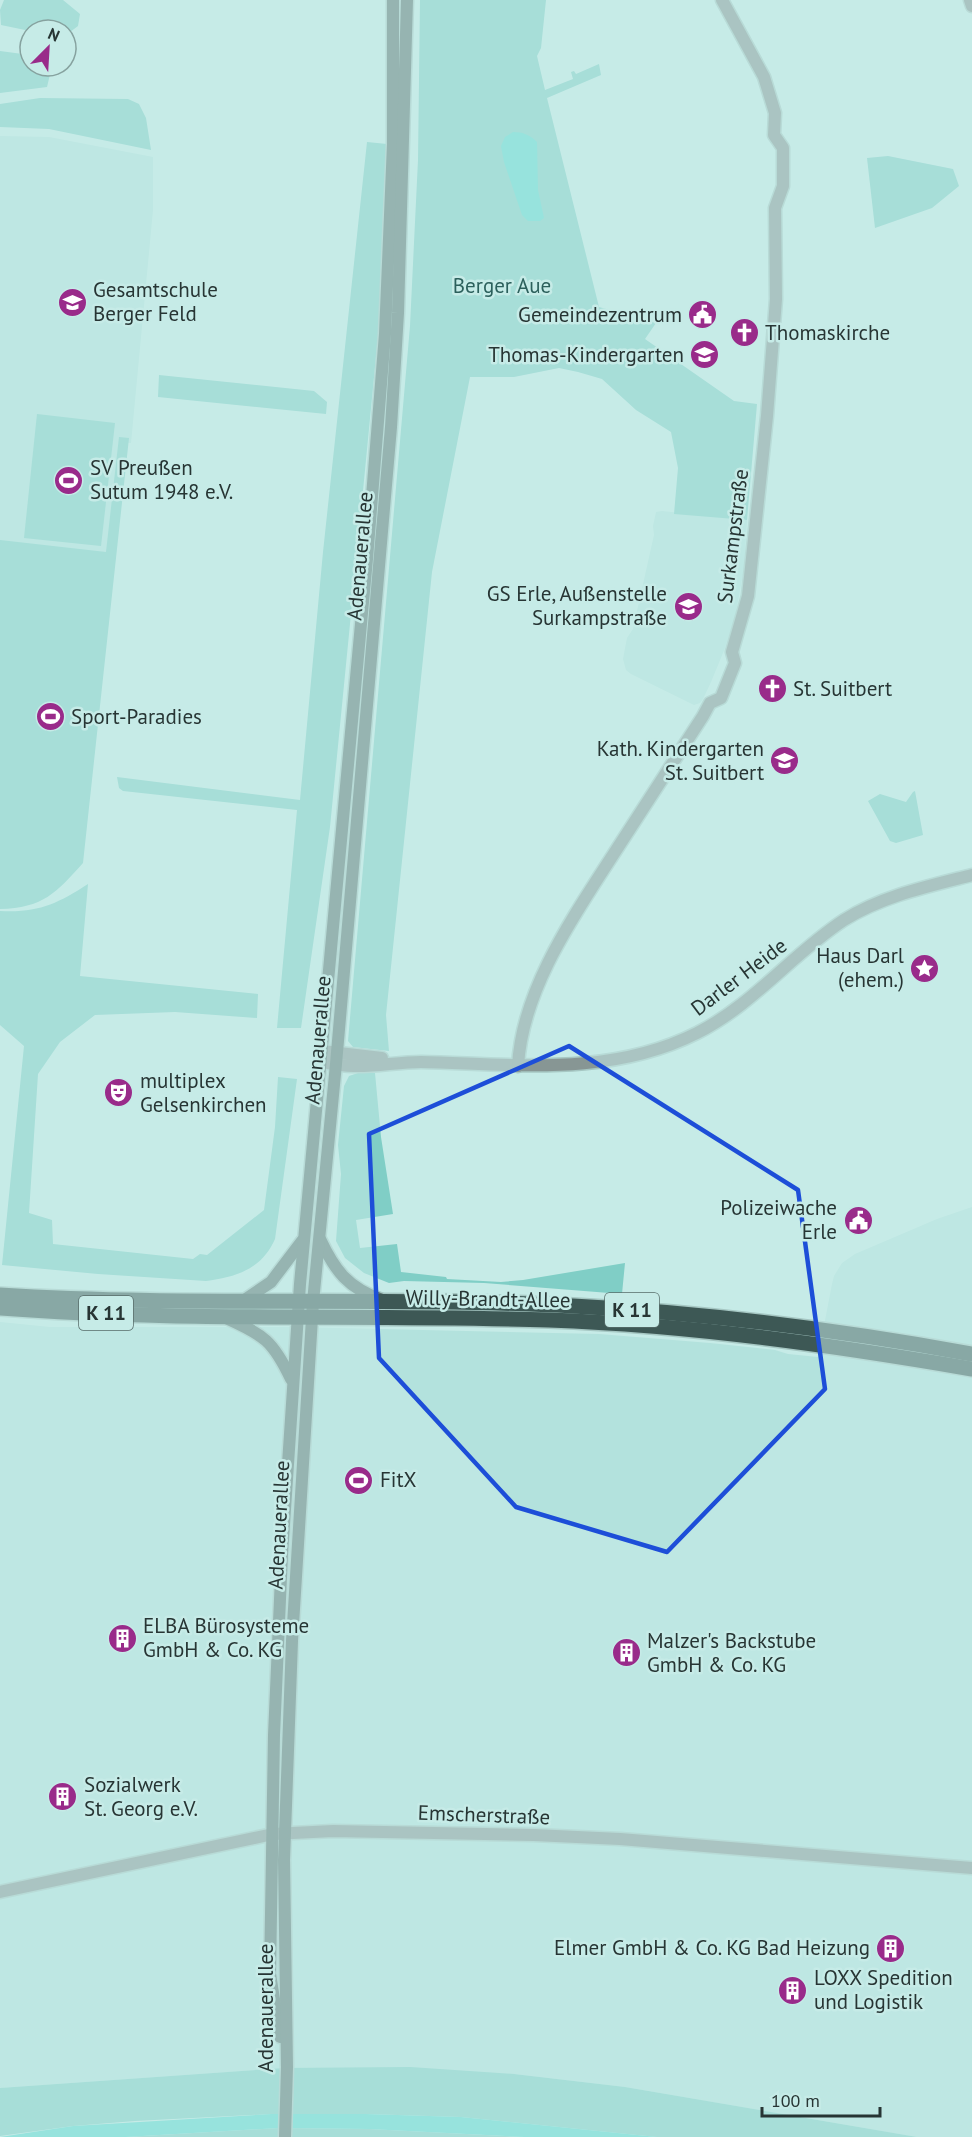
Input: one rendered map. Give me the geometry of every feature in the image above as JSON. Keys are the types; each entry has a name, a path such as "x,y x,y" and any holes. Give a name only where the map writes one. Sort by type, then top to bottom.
{"main road":[{"name":"Adenauerallee","path":"279,1834 292,1641 305,1310 304,1237 368,547 385,334 393,144 393,0"},
{"name":"Adenauerallee","path":"285,2137 277,1644 293,1382 320,1238 392,404 398,313 407,0"},
{"path":"243,1301 271,1282 304,1237"},
{"path":"320,1238 333,1267 345,1280 386,1302"},
{"name":"Willy-Brandt-Allee","path":"0,1295 118,1300 243,1301 305,1310 550,1320 691,1330 835,1347 972,1369"},
{"name":"Willy-Brandt-Allee","path":"0,1308 222,1316 386,1302 571,1306 816,1329 972,1354"},
{"path":"222,1316 269,1341 282,1358 293,1382"}],"street":[{"name":"Surkampstraße","path":"518,1066 519,1048 533,1001 567,926 710,703 720,698 735,663 732,652 748,596 766,427 776,299 775,208 783,186 783,148 774,135 775,113 764,77 722,0"},
{"path":"970,0 972,6"},
{"name":"Darler Heide","path":"322,1057 518,1066 576,1065 640,1055 698,1033 730,1013 834,927 858,912 905,893 972,875"},
{"name":"Emscherstraße","path":"0,1892 279,1834 382,1831 673,1842 972,1868"}],"highlighted area":[{"path":"569,1046 798,1190 825,1389 667,1552 516,1507 379,1358 369,1134"}],"shaded area":[{"path":"513,132 526,134 537,142 538,190 544,218 540,221 528,221 522,215 504,162 501,146 505,137"},
{"name":"Gesamtschule Berger Feld","path":"0,136 49,137 153,157 153,210 131,443 121,443 107,557 0,545"},
{"name":"GS Erle, Außenstelle Surkampstraße","path":"656,512 747,520 744,569 735,617 711,682 703,699 694,705 631,674 626,670 623,659 627,638 633,629 654,535"},
{"path":"972,1207 972,2137 917,2137 625,2087 514,2074 284,2068 0,2088 0,1322 50,1327 292,1327 599,1334 710,1343 818,1357 834,1276 842,1263 855,1254 937,1219"},
{"path":"271,2114 461,2117 657,2137 524,2137 369,2129 279,2128 126,2137 0,2137 73,2126"}],"green space":[{"path":"4,0 63,0 80,14 78,26 78,18 18,18 18,29 1,25 0,10"},
{"name":"Berger Aue","path":"420,0 546,0 541,48 537,56 545,90 573,79 571,72 574,71 576,74 599,64 601,75 547,98 599,307 656,323 645,339 734,401 757,404 747,520 674,514 678,468 671,432 636,410 602,379 559,368 514,377 470,377 432,572 386,1015 389,1051 353,1047 348,1041 410,326 418,160"},
{"path":"0,51 18,53 18,78 49,78 47,87 0,93"},
{"path":"40,98 128,99 139,104 146,118 151,150 49,129 0,127 0,104"},
{"path":"367,142 387,144 378,336 330,827 301,1028 277,1028 297,810 123,791 119,788 117,777 300,800 323,552"},
{"path":"888,156 953,169 959,186 932,208 875,228 867,158"},
{"path":"159,375 314,391 327,402 326,414 158,397"},
{"name":"SV Preußen Sutum 1948 e.V.","path":"37,414 115,423 101,546 24,538"},
{"name":"Sport-Paradies","path":"119,437 129,438 83,863 65,883 48,897 27,906 0,909 0,540 106,552"},
{"path":"915,791 923,835 896,843 890,841 868,801 880,794 906,802"},
{"path":"88,884 80,976 258,994 257,1018 175,1012 95,1015 60,1042 38,1074 29,1213 52,1220 53,1244 193,1259 200,1254 207,1255 264,1210 275,1127 278,1077 297,1079 275,1239 263,1258 238,1274 206,1281 2,1265 24,1046 0,1025 0,911 36,909 47,906"},
{"path":"358,1073 375,1073 381,1137 393,1214 356,1220 360,1248 397,1244 401,1272 446,1277 447,1279 501,1282 625,1263 622,1294 484,1283 404,1281 389,1283 364,1273 345,1258 336,1241 341,1174 338,1145 344,1086 349,1076"},
{"path":"410,2067 514,2074 625,2087 917,2137 657,2137 461,2117 366,2114 271,2114 135,2121 73,2126 0,2136 0,2088 284,2068"},
{"path":"279,2128 369,2129 524,2137 126,2137"}],"place":[{"name":"Gesamtschule Berger Feld","path":"72,302"},
{"name":"Gemeindezentrum","path":"703,315"},
{"name":"Thomaskirche","path":"744,333"},
{"name":"Thomas-Kindergarten","path":"705,355"},
{"name":"SV Preußen Sutum 1948 e.V.","path":"69,480"},
{"name":"GS Erle, Außenstelle Surkampstraße","path":"688,606"},
{"name":"St. Suitbert","path":"772,689"},
{"name":"Sport-Paradies","path":"50,717"},
{"name":"Kath. Kindergarten St. Suitbert","path":"785,761"},
{"name":"Haus Darl (ehem.)","path":"925,968"},
{"name":"multiplex Gelsenkirchen","path":"119,1093"},
{"name":"Polizeiwache Erle","path":"858,1220"},
{"name":"FitX","path":"359,1480"},
{"name":"ELBA Bürosysteme GmbH & Co. KG","path":"122,1638"},
{"name":"Malzer's Backstube GmbH & Co. KG","path":"626,1653"},
{"name":"Sozialwerk St. Georg e.V.","path":"63,1797"},
{"name":"Elmer GmbH & Co. KG Bad Heizung","path":"891,1948"},
{"name":"LOXX Spedition und Logistik","path":"793,1990"}]}
